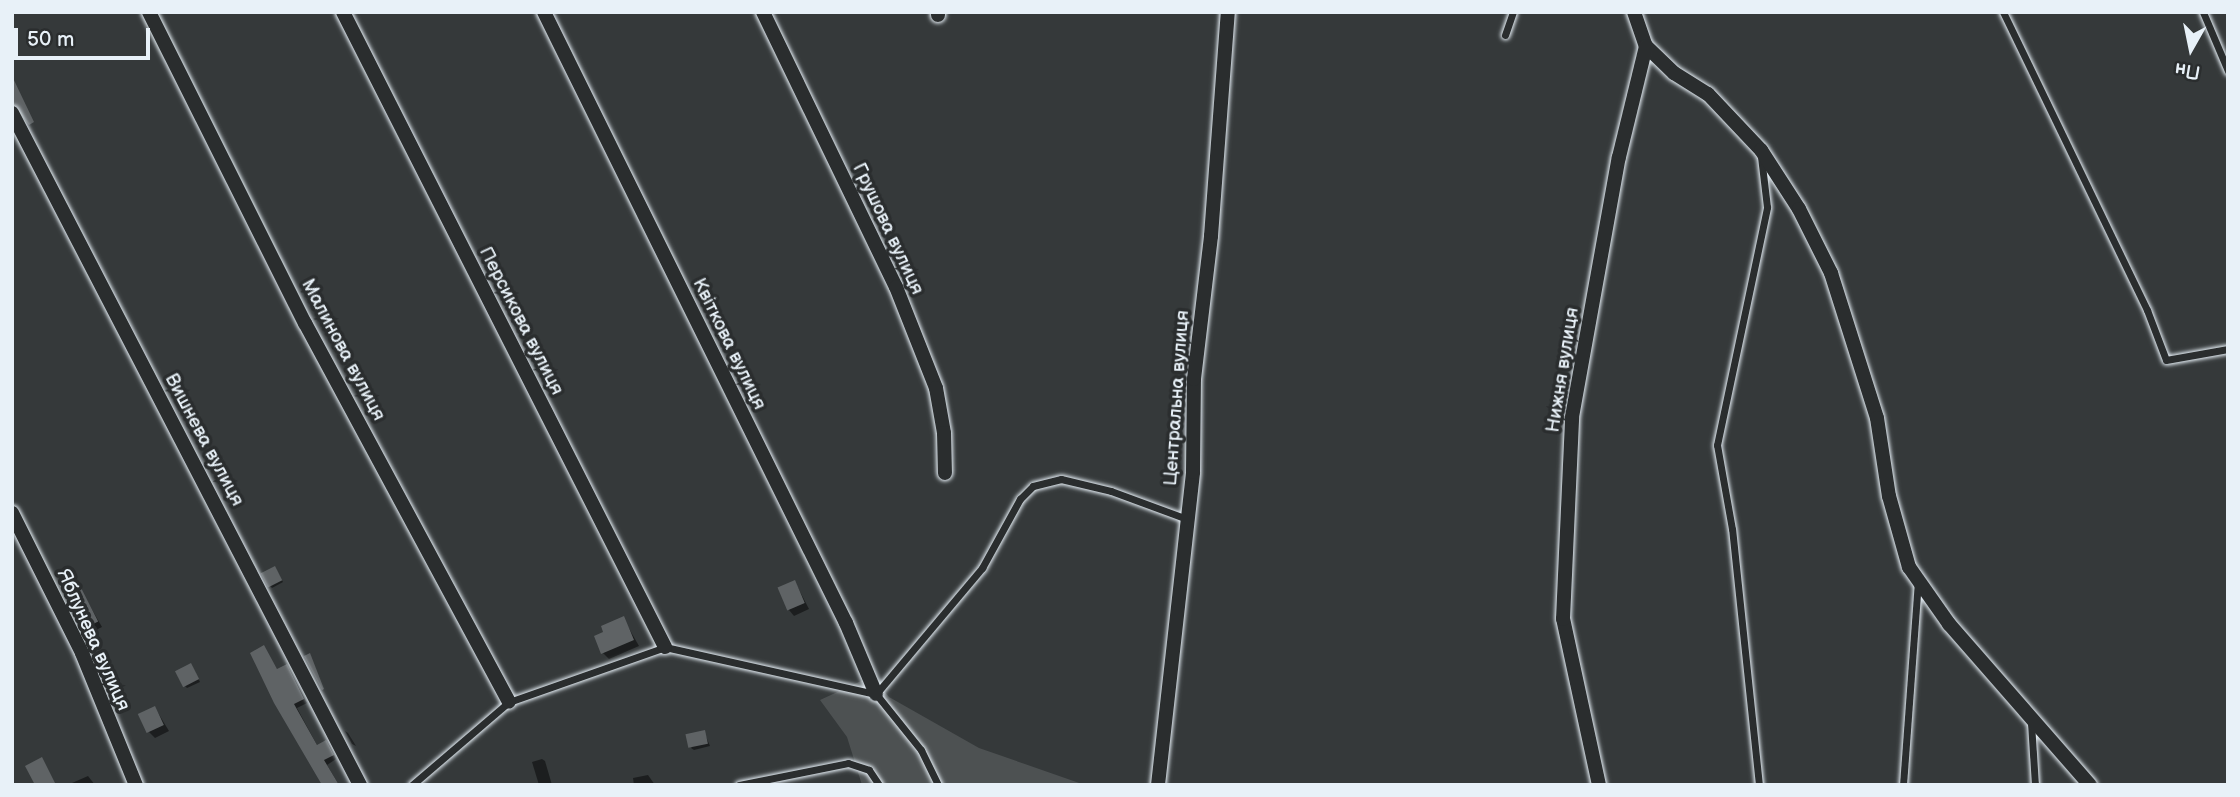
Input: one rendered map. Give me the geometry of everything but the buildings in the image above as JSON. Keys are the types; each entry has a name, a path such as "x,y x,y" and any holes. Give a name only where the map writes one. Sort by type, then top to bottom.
{"street":[{"name":"Малинова вулиця","path":"149,12 305,323 509,702"},
{"name":"Персикова вулиця","path":"343,12 665,648"},
{"name":"Квіткова вулиця","path":"544,12 846,623 876,694"},
{"name":"Грушова вулиця","path":"763,12 896,287 936,388 944,433 945,473"},
{"name":"Центральна вулиця","path":"1158,785 1188,519 1194,379 1211,236 1227,12"},
{"path":"1634,12 1646,46 1674,73 1708,94 1761,150 1799,209 1832,274 1877,418 1899,542 1918,582 2090,785"},
{"name":"Нижня вулиця","path":"1599,785 1563,619 1572,417 1619,157 1646,46"},
{"name":"Вишнева вулиця","path":"12,113 360,785"},
{"name":"Яблунева вулиця","path":"12,513 82,653 136,785"}],"lane":[{"path":"1505,35 1513,12"},
{"path":"2003,12 2147,310 2166,360 2228,349"},
{"path":"2203,12 2228,71"},
{"path":"1759,785 1732,529 1717,445 1767,206 1761,150"},
{"path":"876,694 982,568 1020,499 1033,486 1061,479 1111,491 1188,519"},
{"path":"1903,785 1918,582"},
{"path":"412,785 509,702 665,648 876,694 921,750 938,785"},
{"path":"2031,718 2035,785"},
{"path":"739,785 848,763 869,770 879,785"}],"shaded area":[{"path":"872,676 889,697 979,748 1085,785 862,785 847,737 820,700"}]}
